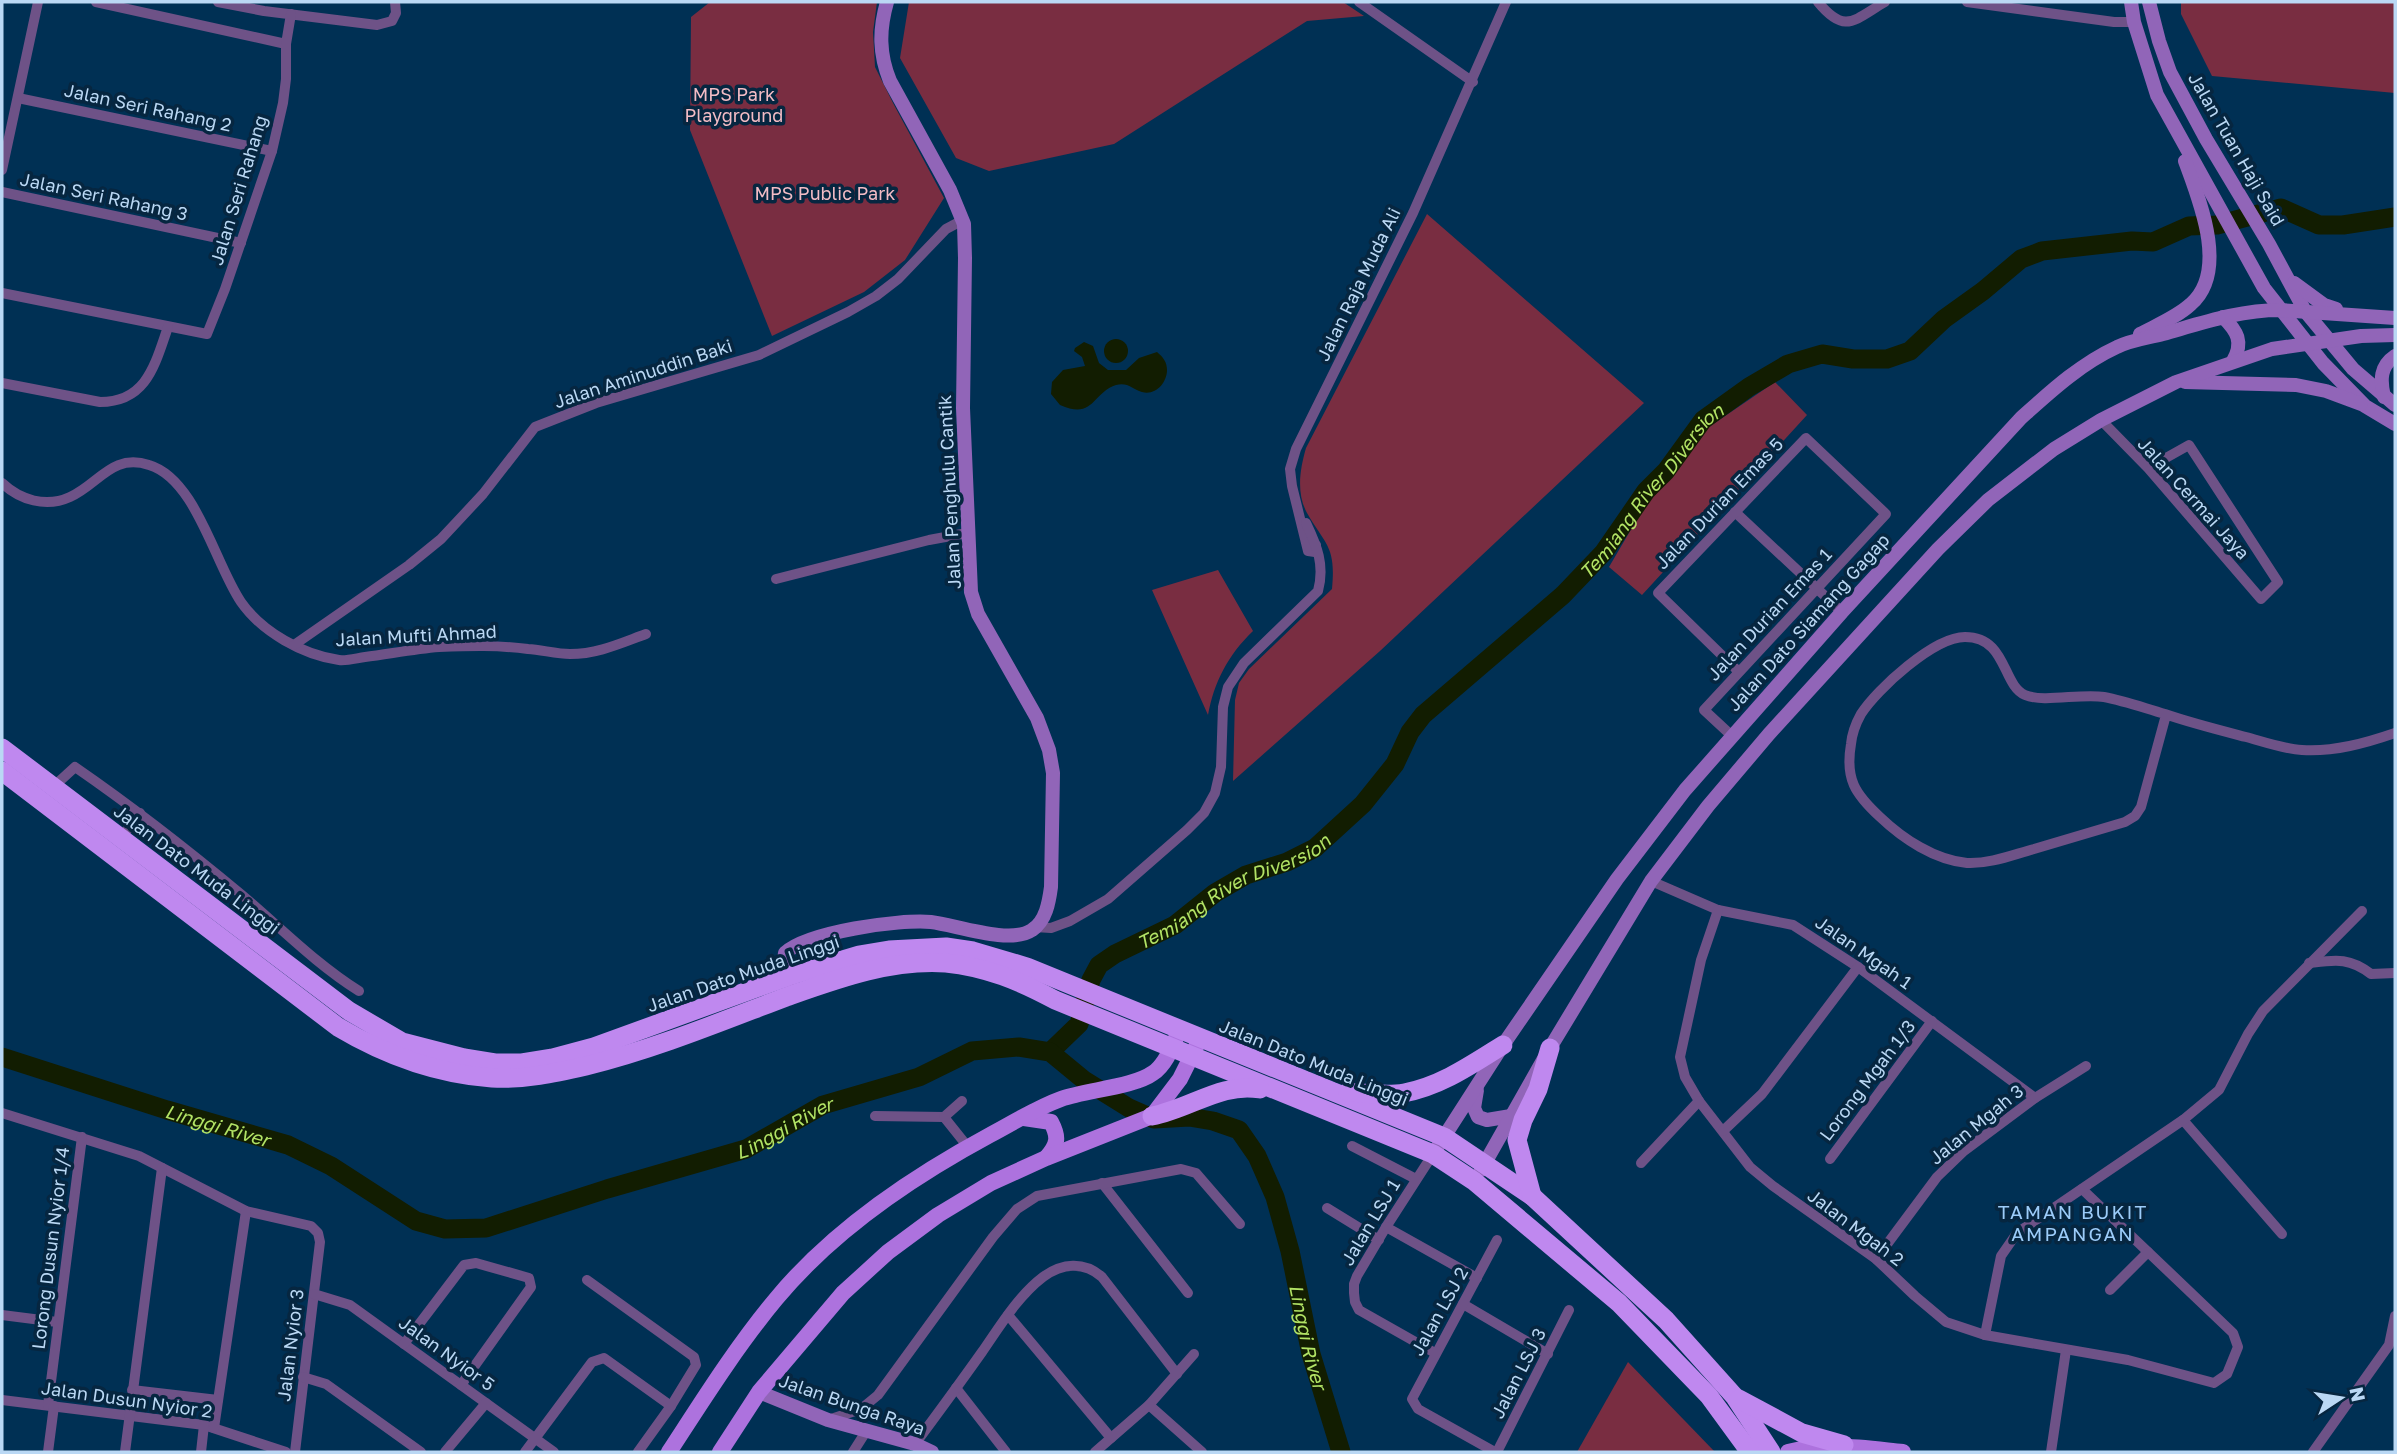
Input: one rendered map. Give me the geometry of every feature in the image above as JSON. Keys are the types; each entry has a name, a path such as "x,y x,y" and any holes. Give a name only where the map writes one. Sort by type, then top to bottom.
{"highway":[{"name":"Jalan Dato Muda Linggi","path":"2,748 47,794 338,1027 395,1057 429,1067 492,1078 522,1078 556,1073 641,1051 791,986 831,962 918,947 946,947 1000,958 1059,991 1175,1039 1333,1091 1444,1137 1485,1163 1532,1196 1673,1327 1735,1396 1770,1452"},
{"name":"Jalan Dato Muda Linggi","path":"2,771 121,838 349,1011 402,1042 464,1058 495,1063 522,1063 553,1058 791,986"},
{"path":"1333,1091 1402,1093 1431,1086 1456,1075 1503,1045"},
{"name":"Jalan Dato Muda Linggi","path":"1196,1047 1282,1093 1433,1154 1474,1181 1619,1303 1709,1396 1749,1452"},
{"path":"1532,1196 1517,1140 1522,1120 1538,1089 1549,1048"},
{"path":"1152,1116 1189,1106 1218,1091 1251,1087 1282,1093"},
{"path":"1735,1396 1802,1433 1853,1449"}],"main road":[{"name":"Jalan Penghulu Cantik","path":"887,2 880,34 883,63 890,82 950,190 962,220 965,258 963,408 971,592 978,614 1037,718 1049,750 1053,774 1051,887 1048,905 1035,927"},
{"path":"2131,2 2134,22 2157,95 2171,124 2280,310 2390,401"},
{"name":"Jalan Tuan Haji Said","path":"2149,2 2170,72 2206,139 2269,244 2305,311 2317,342"},
{"path":"2118,346 2193,303 2209,270 2210,252 2204,218 2171,124"},
{"path":"2285,275 2324,305 2348,314"},
{"name":"Jalan Dato Siamang Gagap","path":"1433,1154 1503,1045 1631,860 1685,790 1842,612 2021,418 2071,375 2118,346 2223,317 2262,310 2280,310 2395,318"},
{"path":"2223,317 2237,332 2239,351 2233,361"},
{"path":"1474,1181 1549,1048 1651,881 1738,769 1938,549 1988,500 2023,471 2101,420 2176,382 2272,349 2361,336 2395,335"},
{"path":"2317,342 2365,405"},
{"path":"2390,401 2381,376 2389,360 2395,356"},
{"path":"2176,382 2296,385 2326,391 2365,405 2395,424"},
{"path":"791,986 785,953 796,944 882,924 927,922 1000,935 1020,935 1035,927"},
{"path":"669,1452 718,1376 776,1298 830,1244 882,1202 968,1147 1021,1118 1062,1099 1142,1080 1156,1072 1175,1039"},
{"path":"720,1452 760,1392 843,1293 888,1252 991,1183 1091,1139 1152,1116 1180,1079 1196,1047"},
{"path":"1478,1084 1474,1108 1478,1117 1487,1120 1511,1116"},
{"path":"1021,1118 1051,1122 1058,1139 1057,1146 1046,1158"},
{"name":"Jalan Bunga Raya","path":"760,1392 828,1420 915,1444 932,1452"},
{"path":"1788,1452 1806,1448 1902,1452"}],"street":[{"path":"2,170 38,2"},
{"path":"96,2 286,44"},
{"path":"218,2 377,25 392,21 396,13 395,2"},
{"path":"1359,2 1472,82"},
{"name":"Jalan Raja Muda Ali","path":"1035,927 1051,928 1070,921 1108,899 1204,813 1215,793 1221,767 1223,707 1228,687 1244,663 1318,591 1322,578 1321,557 1316,545 1315,552 1308,551 1292,486 1290,469 1296,449 1413,213 1506,2"},
{"path":"1818,2 1835,20 1841,22 1861,16 1885,2"},
{"path":"1966,2 2134,22"},
{"name":"Jalan Seri Rahang","path":"168,327 207,334 272,150 285,91 286,44 291,14"},
{"name":"Jalan Seri Rahang 2","path":"18,98 272,150"},
{"name":"Jalan Seri Rahang 3","path":"2,192 241,243"},
{"name":"Jalan Aminuddin Baki","path":"294,645 410,565 441,539 483,494 535,427 596,402 759,355 848,312 898,279 946,229 962,220"},
{"path":"2,293 168,327 148,380 140,389 110,402 2,383"},
{"name":"Jalan Cermai Jaya","path":"2101,420 2148,468 2261,599 2278,582 2189,445 2148,468"},
{"name":"Jalan Durian Emas 5","path":"1739,672 1658,593 1806,438 1886,514"},
{"name":"Jalan Mufti Ahmad","path":"2,483 27,500 48,501 70,497 113,467 132,461 150,465 169,475 186,494 241,603 267,629 312,654 342,660 436,648 480,646 570,654 606,649 646,634"},
{"path":"1735,512 1842,612"},
{"name":"Jalan Durian Emas 1","path":"1732,736 1704,710 1886,514"},
{"path":"776,579 967,533"},
{"path":"2166,715 2141,807 2135,816 2125,822 1992,862 1966,863 1940,857 1914,844 1860,798 1851,780 1849,758 1852,734 1861,715 1876,695 1904,670 1937,645 1953,638 1967,637 1984,642 1998,652 2019,692 2031,697 2100,696 2131,702 2166,715 2301,750 2336,749 2395,733"},
{"path":"47,794 75,767 140,813 241,894 331,974 359,991"},
{"path":"121,838 140,813"},
{"name":"Jalan Mgah 1","path":"1651,881 1718,910 1793,925 1858,967 2035,1098"},
{"name":"Jalan Mgah 2","path":"1718,910 1701,960 1680,1057 1685,1077 1699,1101 1750,1167 1773,1186 1876,1259 1945,1322 1985,1335 2129,1360 2214,1383 2227,1374 2238,1347 2232,1333 2148,1252"},
{"path":"1985,1335 2001,1256 2017,1233 2183,1120 2219,1090 2263,1010 2362,911"},
{"path":"2309,963 2348,961 2358,964 2371,974 2395,973"},
{"path":"1723,1131 1758,1099 1858,967"},
{"name":"Lorong Mgah 1/3","path":"1830,1159 1932,1021"},
{"name":"Jalan Mgah 3","path":"1876,1259 1937,1177 1964,1151 2035,1098 2086,1066"},
{"path":"875,1116 944,1117 962,1101"},
{"path":"1641,1163 1699,1101"},
{"path":"2,1113 139,1156 246,1211 218,1400 201,1452"},
{"path":"944,1117 968,1147"},
{"path":"2183,1120 2282,1234"},
{"name":"Lorong Dusun Nyior 1/4","path":"48,1452 57,1322 82,1137"},
{"path":"1352,1146 1416,1179"},
{"name":"Jalan LSJ 1","path":"1433,1154 1386,1227 1354,1284 1355,1302 1359,1310 1435,1353"},
{"path":"125,1452 162,1168"},
{"path":"828,1420 861,1409 878,1395 993,1237 1017,1209 1037,1196 1181,1170 1196,1173 1240,1224"},
{"path":"1102,1183 1188,1293"},
{"path":"2082,1189 2148,1252 2110,1290"},
{"path":"1327,1208 1379,1240"},
{"name":"Jalan Nyior 3","path":"246,1211 311,1226 318,1233 320,1242 295,1452"},
{"path":"1386,1227 1477,1278"},
{"name":"Jalan LSJ 2","path":"1496,1452 1418,1409 1412,1399 1497,1240"},
{"path":"404,1344 464,1265 476,1262 526,1276 531,1287 461,1385"},
{"path":"915,1444 1008,1315 1031,1288 1045,1276 1069,1266 1091,1268 1102,1277 1177,1374"},
{"path":"587,1280 694,1357 696,1365 638,1452"},
{"name":"Jalan Nyior 5","path":"314,1294 350,1305 554,1452"},
{"path":"1463,1304 1548,1354"},
{"name":"Jalan LSJ 3","path":"1496,1452 1569,1310"},
{"path":"2,1315 57,1322"},
{"path":"1008,1315 1111,1438"},
{"path":"2313,1452 2389,1345 2395,1316"},
{"path":"2050,1452 2066,1350"},
{"path":"1095,1452 1149,1405 1194,1354"},
{"path":"525,1452 592,1362 604,1358 671,1406"},
{"path":"303,1377 326,1384 421,1452"},
{"path":"956,1388 1006,1452"},
{"path":"132,1390 218,1400"},
{"name":"Jalan Dusun Nyior 2","path":"2,1399 209,1427 286,1452"},
{"path":"445,1452 486,1403"},
{"path":"1149,1405 1202,1452"},
{"path":"853,1452 867,1430"}],"green space":[{"name":"MPS Public Park","path":"710,2 877,2 873,32 875,67 944,198 905,260 864,292 772,336 690,130 691,17"},
{"path":"909,2 1343,2 1364,16 1307,21 1114,144 989,171 956,158 900,58"},
{"path":"2181,2 2395,2 2395,93 2212,76 2181,14"},
{"path":"1427,214 1644,403 1380,651 1233,781 1235,700 1239,683 1249,669 1332,589 1331,555 1301,497 1301,473 1306,448"},
{"path":"1775,382 1807,415 1642,595 1609,567 1650,497 1676,469 1703,431"},
{"path":"1218,570 1253,631 1223,670 1208,715 1152,590"},
{"path":"1628,1362 1714,1451 1714,1452 1577,1452"}],"shaded area":[{"path":"1116,339 1125,342 1128,351 1125,360 1116,363 1107,360 1104,351 1107,342"},
{"path":"1084,342 1093,346 1099,363 1108,370 1126,370 1139,358 1157,352 1166,365 1165,379 1156,390 1147,393 1120,384 1108,389 1086,407 1071,409 1060,405 1051,394 1052,382 1063,370 1085,366 1082,357 1074,351"}],"waterway":[{"name":"Temiang River Diversion","path":"1050,1052 1079,1024 1091,980 1099,965 1115,954 1175,925 1215,893 1246,875 1287,862 1315,848 1363,804 1395,764 1410,732 1423,715 1563,595 1604,552 1646,491 1666,471 1703,420 1749,387 1788,364 1822,354 1853,359 1887,359 1910,351 1944,319 2021,259 2042,251 2132,241 2153,242 2189,226 2217,225 2281,208 2319,225 2343,225 2395,217"},
{"name":"Linggi River","path":"2,1057 167,1110 288,1145 331,1166 416,1221 445,1229 486,1228 607,1189 746,1149 823,1105 919,1077 972,1051 1019,1047 1050,1052 1084,1080 1129,1108 1154,1119 1189,1117 1213,1121 1239,1130 1257,1156 1275,1197 1290,1251 1311,1354 1341,1452"}],"district":[{"name":"TAMAN BUKIT AMPANGAN","path":"2073,1222"}],"park label":[{"name":"MPS Park Playground","path":"734,104"}]}
